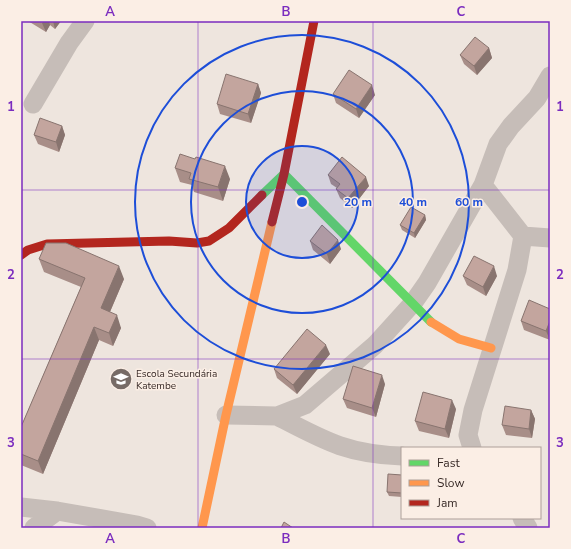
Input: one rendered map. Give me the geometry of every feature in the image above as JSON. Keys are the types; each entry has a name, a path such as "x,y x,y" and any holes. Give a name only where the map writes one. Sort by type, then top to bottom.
{"street":[{"path":"33,104 68,43 85,21"},
{"path":"202,528 226,416 284,174 314,21"},
{"path":"226,416 277,416 305,405 375,345 413,303 483,185 498,144 511,126 537,98 550,76"},
{"path":"21,255 28,250 47,244 169,241 197,243 209,241 229,228 284,174"},
{"path":"284,174 430,321 444,333 463,341 491,348"},
{"path":"483,185 523,236 550,238"},
{"path":"472,447 468,435 473,410 491,348 517,270 523,236"},
{"path":"277,416 325,442 346,449 374,455 401,456"},
{"path":"21,507 57,511 147,528"},
{"path":"34,528 57,511"},
{"path":"523,519 528,528"}],"building":[{"path":"475,37 489,48 474,66 460,55"},
{"path":"349,70 372,85 356,109 333,94"},
{"path":"226,74 258,84 248,114 217,104"},
{"path":"40,118 62,126 56,142 34,135"},
{"path":"180,154 195,159 196,157 225,166 218,187 189,179 191,173 175,168"},
{"path":"342,157 366,177 348,198 336,189 340,184 328,175"},
{"path":"411,207 425,215 414,233 400,225"},
{"path":"322,225 338,240 327,254 310,241"},
{"path":"46,243 66,243 119,266 101,308 117,315 109,333 94,327 38,461 21,454 21,427 85,278 39,259"},
{"path":"474,256 494,266 483,287 463,276"},
{"path":"529,300 550,309 550,321 546,331 521,321"},
{"path":"307,329 326,345 293,385 274,369"},
{"path":"353,366 382,375 372,408 343,399"},
{"path":"423,392 452,400 445,429 415,421"},
{"path":"505,406 531,410 529,429 502,425"},
{"path":"388,474 401,475 401,493 387,492"},
{"path":"284,522 293,528 281,528"}],"traffic: fast":[{"path":"262,195 284,174 431,322"}],"traffic: slow":[{"path":"202,528 226,415 272,222"},
{"path":"431,322 459,339 491,348"}],"traffic: jam":[{"path":"272,222 284,174 314,21"},
{"path":"21,255 28,250 47,244 169,241 197,243 209,241 229,228 262,195"}],"place":[{"name":"Escola Secundária Katembe","path":"121,379"}]}
